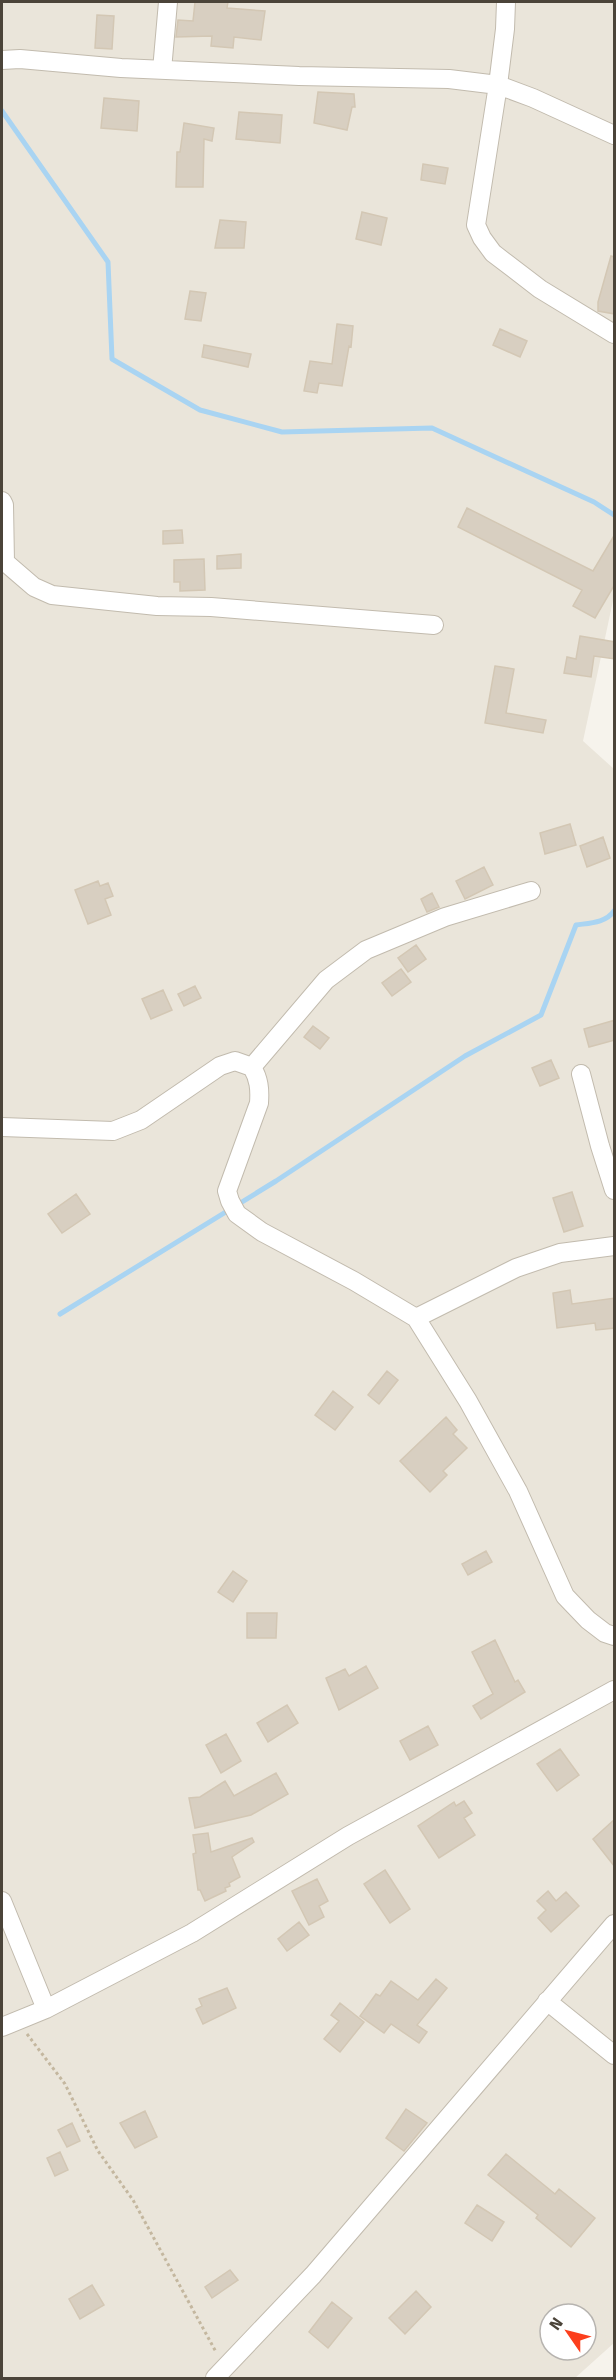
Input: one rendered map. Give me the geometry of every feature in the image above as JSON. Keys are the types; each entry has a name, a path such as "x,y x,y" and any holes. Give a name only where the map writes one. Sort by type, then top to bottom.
{"street":[{"path":"162,70 168,2"},
{"path":"506,2 506,29 476,212 476,225 493,253 540,289 615,334"},
{"path":"2,60 20,59 162,70 299,76 449,79 498,85 615,135"},
{"path":"2,501 4,505 3,554 5,562 34,587 52,595 157,606 211,607 434,626"},
{"path":"252,1067 326,981 366,950 445,917 531,891"},
{"path":"2,1127 114,1131 141,1120 220,1066 235,1061 252,1067 260,1088 259,1103 227,1191 237,1214 262,1232 354,1281 416,1318 468,1401 518,1491 565,1596 588,1620 605,1633 615,1636"},
{"path":"581,1074 600,1146 615,1190"},
{"path":"416,1318 516,1268 560,1253 615,1246"},
{"path":"9,2024 46,2009 192,1933 348,1836 615,1690"},
{"path":"2,1901 46,2009"},
{"path":"220,2373 313,2275 615,1924"},
{"path":"547,2001 615,2055"}],"path":[{"path":"9,2024 65,2084 98,2151 133,2200 220,2373"}],"shaded area":[{"path":"2,2 614,2 614,596 583,741 614,769 614,2343 598,2357 598,2302 538,2302 538,2362 593,2362 575,2378 2,2378"}],"building":[{"path":"195,2 228,2 227,8 265,11 261,40 234,37 233,48 211,46 212,36 176,37 178,20 193,21"},
{"path":"97,15 114,16 112,49 95,48"},
{"path":"318,92 354,94 355,107 352,107 347,130 314,123"},
{"path":"104,98 139,101 137,131 101,128"},
{"path":"239,112 282,115 280,143 236,139"},
{"path":"184,123 214,128 212,141 204,139 203,187 176,187 177,152 180,152"},
{"path":"423,164 448,168 445,184 421,180"},
{"path":"362,212 387,218 381,245 356,239"},
{"path":"220,220 246,222 244,248 215,248"},
{"path":"611,256 615,257 615,314 598,311 598,302"},
{"path":"190,291 206,293 201,321 185,319"},
{"path":"337,324 353,326 351,347 349,346 342,386 319,383 317,393 304,391 310,361 332,364"},
{"path":"500,329 527,341 520,357 493,345"},
{"path":"204,345 251,354 248,367 202,357"},
{"path":"467,508 593,571 615,534 615,584 595,618 573,606 582,590 458,527"},
{"path":"182,530 183,543 163,544 163,531"},
{"path":"241,554 241,568 217,569 217,556"},
{"path":"204,559 205,590 180,591 180,582 174,582 174,560"},
{"path":"580,636 615,642 615,659 594,656 591,677 564,673 567,657 576,659"},
{"path":"495,666 514,669 506,713 546,720 543,733 485,723"},
{"path":"570,824 576,845 545,854 540,833"},
{"path":"603,837 610,858 587,867 580,846"},
{"path":"484,867 493,885 465,899 456,881"},
{"path":"98,881 100,886 108,883 113,896 105,899 111,915 88,924 75,890"},
{"path":"432,893 439,907 427,912 421,899"},
{"path":"416,945 426,959 408,972 398,958"},
{"path":"401,969 411,982 392,996 382,983"},
{"path":"195,986 201,998 184,1006 178,994"},
{"path":"163,990 172,1010 151,1019 142,999"},
{"path":"615,1020 615,1040 589,1047 584,1029"},
{"path":"313,1026 329,1038 320,1049 304,1037"},
{"path":"551,1060 559,1078 540,1086 532,1068"},
{"path":"572,1192 583,1226 564,1232 553,1198"},
{"path":"76,1194 90,1214 62,1233 48,1214"},
{"path":"570,1290 572,1304 615,1298 615,1328 596,1330 595,1323 557,1328 553,1293"},
{"path":"387,1371 398,1380 379,1404 368,1395"},
{"path":"333,1391 353,1407 335,1430 315,1415"},
{"path":"446,1417 457,1430 453,1434 467,1448 443,1471 447,1475 430,1492 400,1461"},
{"path":"486,1551 492,1562 468,1575 462,1564"},
{"path":"233,1571 247,1581 233,1602 218,1592"},
{"path":"247,1613 277,1613 276,1638 247,1638"},
{"path":"495,1640 515,1682 518,1680 525,1692 481,1719 473,1706 493,1694 472,1652"},
{"path":"366,1666 378,1688 339,1710 326,1678 345,1669 349,1676"},
{"path":"287,1705 298,1723 268,1742 257,1723"},
{"path":"428,1726 438,1745 410,1760 400,1741"},
{"path":"226,1734 241,1761 221,1773 206,1745"},
{"path":"560,1749 579,1775 557,1791 537,1764"},
{"path":"276,1773 288,1794 251,1815 195,1828 189,1798 200,1797 225,1781 234,1796"},
{"path":"464,1801 472,1813 464,1818 475,1835 439,1858 418,1826 454,1802 456,1806"},
{"path":"615,1819 615,1867 593,1839"},
{"path":"208,1833 211,1852 252,1838 254,1842 232,1857 240,1877 229,1883 230,1886 225,1888 226,1891 205,1901 198,1890 193,1835"},
{"path":"385,1870 410,1909 390,1923 364,1884"},
{"path":"317,1879 328,1901 319,1906 324,1917 309,1925 292,1891"},
{"path":"548,1891 556,1901 566,1892 579,1906 551,1932 538,1918 546,1910 537,1901"},
{"path":"299,1922 309,1935 287,1951 278,1939"},
{"path":"436,1979 447,1988 417,2025 427,2032 419,2043 391,2024 384,2033 360,2016 376,1994 380,1996 391,1981 418,2000"},
{"path":"227,1988 236,2008 203,2024 196,2009 202,2006 199,1999"},
{"path":"340,2003 364,2022 340,2052 324,2039 339,2021 331,2015"},
{"path":"406,2109 427,2123 404,2151 386,2138"},
{"path":"145,2111 157,2137 135,2148 120,2123"},
{"path":"72,2123 80,2141 67,2147 58,2130"},
{"path":"60,2152 68,2170 55,2176 47,2158"},
{"path":"506,2154 555,2194 559,2189 595,2218 571,2247 536,2218 538,2215 488,2175"},
{"path":"477,2205 504,2222 492,2241 465,2223"},
{"path":"230,2270 238,2280 212,2298 205,2287"},
{"path":"92,2285 104,2305 80,2319 69,2299"},
{"path":"416,2291 431,2307 405,2334 389,2318"},
{"path":"332,2302 352,2318 328,2348 309,2332"}],"waterway":[{"path":"2,111 108,262 112,359 200,410 282,432 432,428 594,502 614,515"},
{"path":"60,1314 276,1181 465,1056 541,1015 576,925 602,920 614,911"}]}
